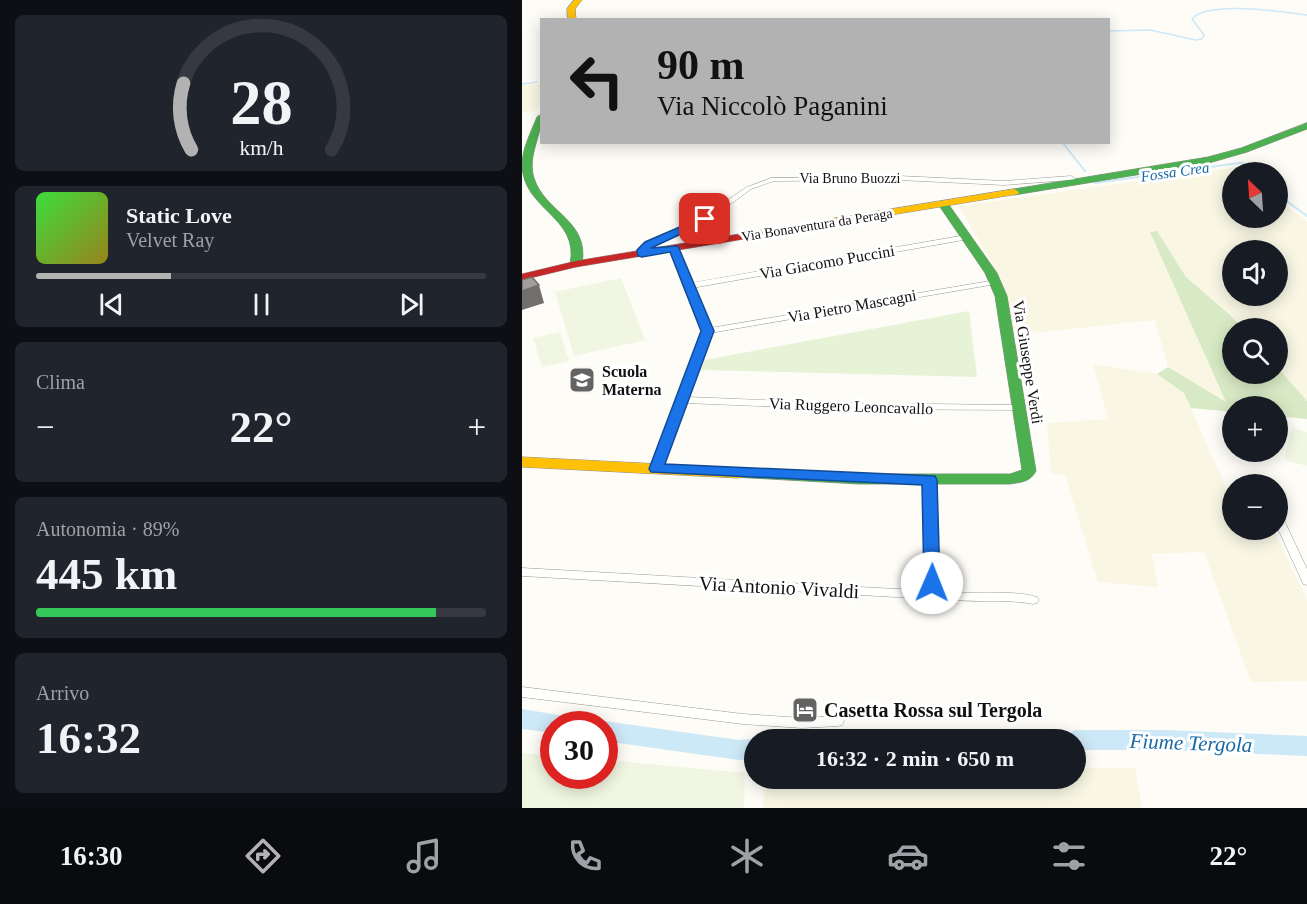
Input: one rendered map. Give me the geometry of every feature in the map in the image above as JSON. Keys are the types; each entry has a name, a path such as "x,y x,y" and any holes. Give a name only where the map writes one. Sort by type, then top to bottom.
{"street":[{"path":"572,18 571,9 578,0"},
{"path":"540,123 527,161 527,175 535,190 574,239 577,258"},
{"name":"Via Bonaventura da Peraga","path":"522,278 577,258 674,248 1228,156 1307,126"},
{"name":"Via Bruno Buozzi","path":"642,253 649,245 705,219 749,188 773,179 891,178 1004,183 1071,178 1078,182"},
{"name":"Via Giuseppe Verdi","path":"930,480 1010,479 1020,478 1029,471 1001,296 996,282 942,204"},
{"name":"Via Giacomo Puccini","path":"687,285 966,237"},
{"path":"656,469 707,331 674,248"},
{"name":"Via Pietro Mascagni","path":"707,331 996,282"},
{"name":"Via Ruggero Leoncavallo","path":"683,400 836,406 1020,408"},
{"path":"522,462 930,480 933,579 929,588"},
{"path":"1288,539 1307,580"},
{"name":"Via Antonio Vivaldi","path":"522,572 896,593 920,593 929,588 950,596 1020,596 1033,600"},
{"path":"522,692 743,719 802,723 838,721"}],"shaded area":[{"path":"540,84 540,102 537,111 522,112 522,85"},
{"path":"1222,169 1222,228 1288,228 1288,207 1307,222 1307,401 1288,379 1288,318 1234,318 1186,277 1156,231 1150,232 1224,396 1222,400 1168,367 1155,320 1013,335 1003,283 959,206"},
{"path":"1093,364 1157,374 1184,393 1222,478 1222,540 1279,540 1307,600 1307,681 1251,682 1204,552 1152,554 1158,587 1098,582 1065,475 1051,473 1047,423 1108,419"},
{"path":"1086,768 1135,768 1142,808 763,808 764,789 1086,789"}],"green space":[{"path":"1157,231 1186,277 1233,318 1222,318 1222,384 1288,384 1288,379 1307,401 1307,419 1288,417 1288,396 1223,396 1150,232"},
{"path":"621,278 645,340 574,356 555,292"},
{"path":"969,311 977,377 701,370 704,360"},
{"path":"560,332 569,361 542,367 533,338"},
{"path":"1168,367 1222,400 1222,411 1191,408 1184,393 1157,374"},
{"path":"1292,428 1307,432 1307,466 1288,461 1288,444"},
{"path":"522,753 540,755 540,789 618,789 618,761 744,773 744,808 522,808"}],"building":[{"path":"532,277 539,285 522,291 522,280"}],"waterway":[{"path":"566,16 568,7 574,0"},
{"path":"1110,31 1150,30 1196,40 1202,39 1204,35 1192,19 1201,13 1213,10 1246,9 1307,15"},
{"name":"Fossa Crea","path":"522,84 537,82"},
{"name":"Fossa Crea","path":"1064,144 1085,171"},
{"name":"Fossa Crea","path":"1095,183 1222,165"},
{"name":"Fossa Crea","path":"1288,202 1307,216"},
{"name":"Fiume Tergola","path":"522,719 540,721"},
{"name":"Fiume Tergola","path":"618,733 744,750"},
{"name":"Fiume Tergola","path":"1086,740 1165,740 1307,746"}],"traffic: fast":[{"path":"540,122 528,153 529,178 533,188 567,225 573,235 578,246 576,264"},
{"path":"1014,192 1209,160 1244,150 1307,126"},
{"path":"738,473 859,479 1010,479 1025,476 1029,471 1001,296 991,273 943,204"}],"traffic: slow":[{"path":"572,18 571,9 578,0"},
{"path":"830,222 1014,192"},
{"path":"522,462 738,473"}],"traffic: jam":[{"path":"522,277 576,264 830,222"}],"place":[{"name":"Scuola Materna","path":"582,380"},
{"name":"Casetta Rossa sul Tergola","path":"805,710"}],"route":[{"path":"705,219 642,250 642,253 674,248 707,331 656,469 859,479 930,480 932,583"}]}
